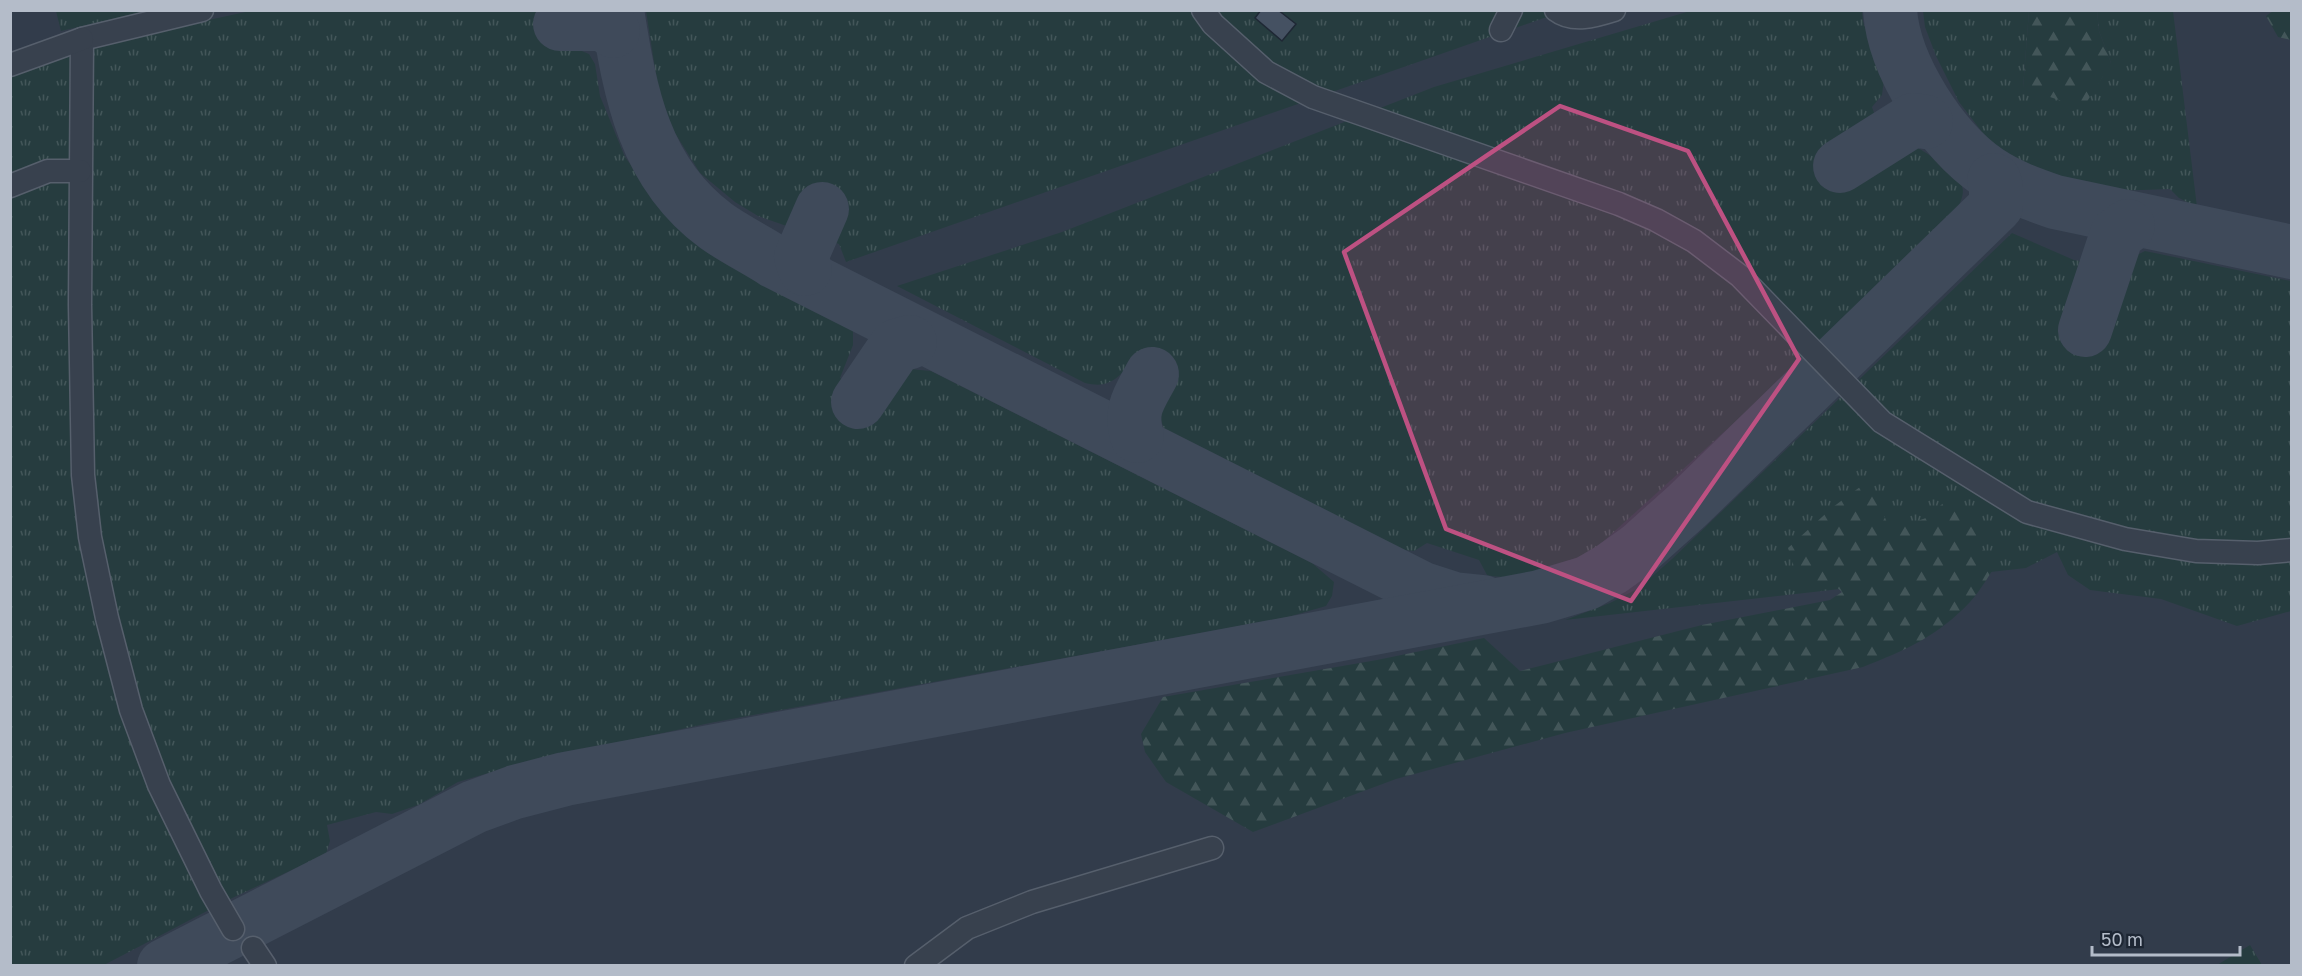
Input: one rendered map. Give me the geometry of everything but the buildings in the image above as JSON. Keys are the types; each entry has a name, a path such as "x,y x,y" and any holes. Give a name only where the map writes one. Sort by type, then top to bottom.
{"lane":[{"path":"10,65 82,39 202,10"},
{"path":"1203,10 1213,24 1266,72 1313,97 1619,204 1656,220 1694,241 1740,276 1882,422 2027,512 2125,539 2196,551 2258,553 2292,550"},
{"path":"1556,10 1565,16 1590,17 1614,10"},
{"path":"82,39 80,171 83,475 90,537 107,618 135,720 159,785 210,891 233,929"},
{"path":"10,186 48,171 80,171"},
{"path":"916,966 967,928 1021,906 1212,848"}],"highlighted area":[{"path":"1560,106 1688,151 1799,359 1631,601 1446,529 1344,252"}],"shaded area":[{"path":"11,11 2291,11 2291,965 11,965"}],"green space":[{"path":"56,10 146,11 61,31"},
{"path":"250,11 573,11 577,49 589,54 595,64 600,96 625,157 670,219 727,264 842,320 853,330 853,345 840,378 887,402 910,369 931,371 1312,563 1334,582 1332,596 1326,606 1288,617 710,723 530,761 458,782 418,805 392,814 376,812 327,825 330,841 326,854 228,900 104,965 11,966 10,73 112,41"},
{"path":"646,11 1564,11 846,262 839,244 758,216 735,202 700,173 673,130 658,88"},
{"path":"1690,11 1862,11 1872,51 1884,80 1882,95 1872,107 1890,157 1910,148 1921,150 1958,180 1963,191 1962,198 1956,211 1799,364 1595,549 1542,571 1514,577 1500,577 1487,575 1479,560 1427,543 1414,551 1394,549 1166,432 1161,414 1166,395 1122,373 1105,384 1085,383 897,286 1062,232 1434,87"},
{"path":"1923,11 2029,11 2023,88 2111,63 2099,31 2097,11 2173,11 2197,207 2179,198 2170,189 2113,191 2036,171 1989,141 1959,102 1936,56 1925,27"},
{"path":"2029,11 2097,11 2099,31 2111,63 2083,108 2023,88"},
{"path":"2273,11 2291,11 2291,40 2278,37 2266,16"},
{"path":"2012,233 2074,260 2125,268 2131,258 2145,251 2291,281 2291,611 2237,626 2161,599 2090,590 2068,575 2057,552 2026,568 1565,620 1610,603 1639,588"},
{"path":"1864,484 1877,498 1890,530 1926,518 1948,499 1976,522 1980,548 2000,559 1974,597 1946,624 1921,641 1863,667 1565,733 1396,779 1253,832 1166,782 1145,752 1141,734 1163,697 1377,660 1484,638 1520,671 1702,625 1830,600 1842,592 1832,583 1800,585 1788,548 1833,507"},
{"path":"2250,945 2262,965 2217,965"}],"taxiway":[{"path":"617,10 635,101 656,156 672,182 692,205 723,231 775,262 1423,589 1454,599 1483,602"},
{"path":"1890,10 1893,32 1901,55 1923,100 1954,141 1971,158 1996,177 2055,202 2292,252"},
{"path":"560,24 605,24 613,31"},
{"path":"1840,166 1913,120 1926,122"},
{"path":"164,966 474,807 515,792 565,779 1540,597 1587,583 1639,549 1687,506 1996,206 1994,180"},
{"path":"805,269 801,257 822,209"},
{"path":"2085,330 2117,234 2128,226"},
{"path":"858,402 896,346 910,342"},
{"path":"1137,436 1135,411 1152,374"}]}
